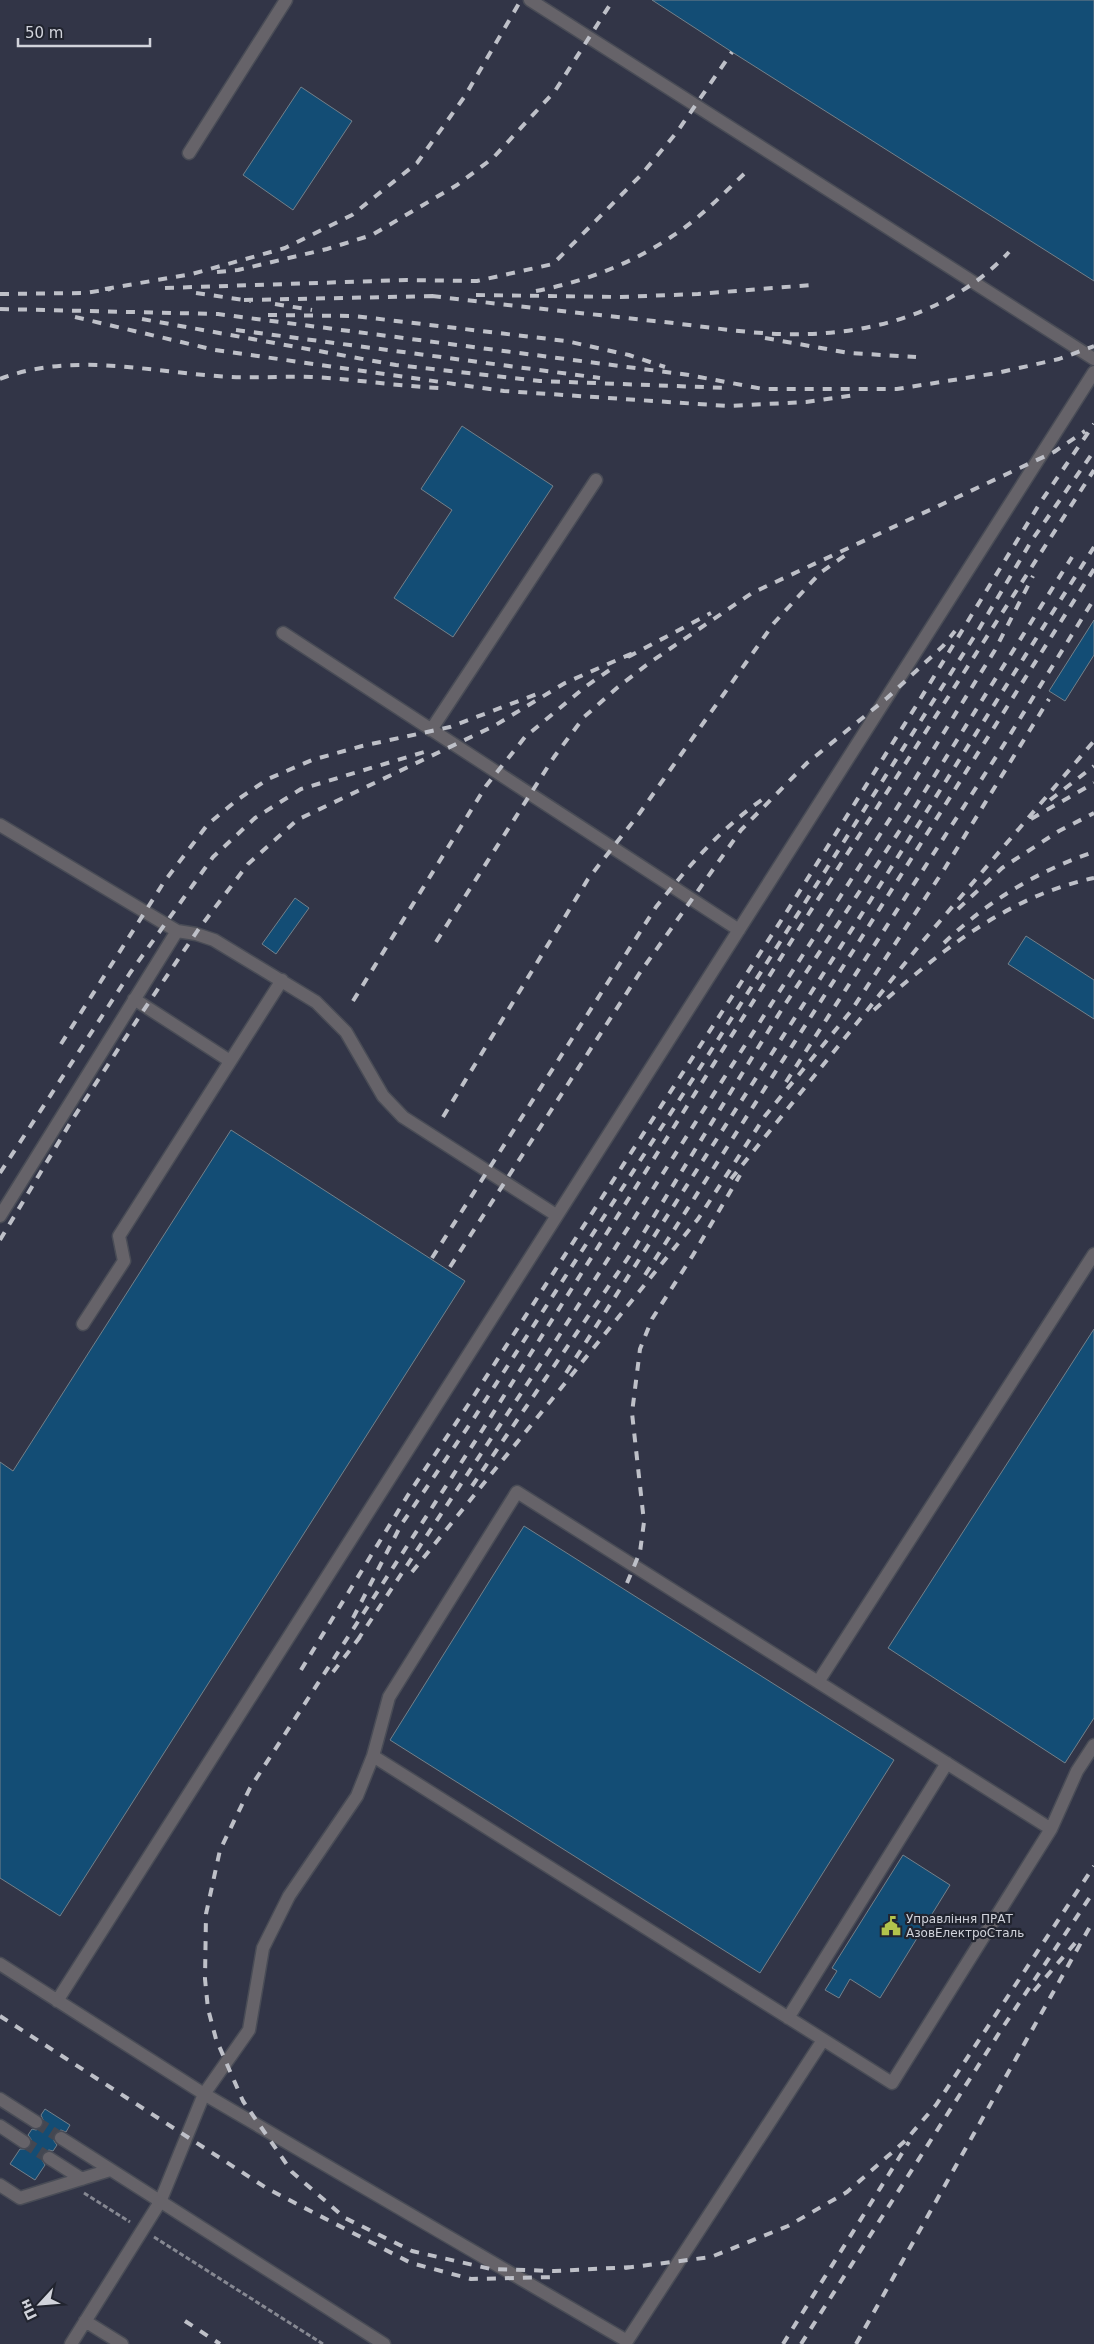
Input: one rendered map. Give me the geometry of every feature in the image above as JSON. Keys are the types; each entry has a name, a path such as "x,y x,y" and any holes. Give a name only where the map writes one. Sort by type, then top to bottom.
{"lane":[{"path":"189,154 286,0"},
{"path":"530,0 1094,359"},
{"path":"57,2001 1094,372"},
{"path":"431,730 596,480"},
{"path":"283,633 739,930"},
{"path":"0,825 177,931 196,934 214,940 316,1002 346,1032 383,1096 403,1117 556,1215"},
{"path":"0,1216 177,931"},
{"path":"83,1324 124,1261 119,1236 282,980"},
{"path":"134,999 230,1061"},
{"path":"818,1682 1094,1254"},
{"path":"71,2344 160,2202 204,2094 249,2030 263,1948 290,1896 357,1796 373,1756 389,1697 517,1492 1051,1829"},
{"path":"373,1756 892,2083 1051,1829 1077,1771 1094,1745"},
{"path":"788,2018 947,1763"},
{"path":"0,1964 204,2094 626,2343 823,2040"},
{"path":"0,2099 36,2122"},
{"path":"0,2126 24,2142"},
{"path":"62,2138 384,2344"},
{"path":"49,2158 82,2179"},
{"path":"0,2185 20,2198 110,2170"},
{"path":"85,2321 122,2344"}],"path":[{"path":"68,2183 323,2344"}],"shaded area":[{"path":"0,0 1094,0 1094,2344 0,2344"}],"building":[{"path":"652,0 1094,0 1094,281 732,52"},
{"path":"301,87 352,121 293,210 243,175"},
{"path":"462,426 553,486 453,637 394,598 452,510 421,489"},
{"path":"1094,620 1094,655 1065,701 1049,691"},
{"path":"295,898 309,908 276,954 262,944"},
{"path":"1026,936 1094,980 1094,1019 1008,964"},
{"path":"231,1130 465,1281 60,1916 0,1878 0,1462 13,1471"},
{"path":"1094,1329 1094,1718 1065,1763 888,1648"},
{"path":"524,1526 894,1760 760,1973 390,1740"},
{"path":"903,1855 950,1885 880,1998 850,1979 839,1998 825,1990 837,1971 832,1968"},
{"path":"45,2109 70,2125 66,2132 61,2130 54,2133 54,2141 57,2145 53,2151 49,2150 42,2153 41,2158 45,2165 35,2180 10,2164 20,2149 27,2149 31,2146 31,2139 28,2135 32,2129 36,2130 43,2127 44,2122 41,2115"}],"tunnel":[{"path":"36,2122 61,2138"},
{"path":"24,2142 49,2158"}],"railway":[{"path":"105,289 192,274 285,248 352,215 417,163 465,96 521,0"},
{"path":"217,272 238,270 327,249 372,235 457,185 493,158 555,91 613,0"},
{"path":"165,288 407,280 477,281 553,264 641,175 677,132 732,52"},
{"path":"536,291 589,277 640,256 681,230 744,174"},
{"path":"432,296 750,332 789,334 836,332 891,322 943,302 967,288 1009,252"},
{"path":"476,295 620,297 698,294 811,285"},
{"path":"0,294 85,293 111,289"},
{"path":"196,293 251,301"},
{"path":"244,300 439,296"},
{"path":"275,304 312,310"},
{"path":"0,309 218,314 689,375 763,389 897,389 997,373 1059,359 1094,346"},
{"path":"268,315 354,316 566,341 629,355 665,367"},
{"path":"75,317 215,350 504,391 728,406 806,402 855,395"},
{"path":"142,319 396,365 540,381 729,388"},
{"path":"236,330 600,378"},
{"path":"765,338 849,353 916,357"},
{"path":"0,379 26,371 53,366 80,365 229,377 327,378 439,388"},
{"path":"301,1670 408,1495 784,916 916,706 1040,503 1094,424"},
{"path":"436,942 554,757 584,717 618,687 649,663 752,593 1054,452 1085,431"},
{"path":"353,1618 401,1525 474,1418 705,1060 979,629 1032,540 1094,451"},
{"path":"633,2267 554,2271 491,2269 412,2251 345,2218 292,2172 243,2101 216,2039 208,2009 205,1979 206,1914 220,1850 250,1788 483,1429 799,929 1094,470"},
{"path":"566,1373 863,912 1094,547"},
{"path":"443,1117 588,879 639,814 774,623 820,573 847,554"},
{"path":"472,1486 630,1255 782,1009 908,818 1072,557"},
{"path":"645,1275 853,951 1094,569"},
{"path":"357,1641 553,1345 902,800 995,650 1033,576"},
{"path":"786,1082 1003,746 1094,599"},
{"path":"628,657 711,613"},
{"path":"450,1267 639,974 741,830 807,763 887,698 943,646 955,631"},
{"path":"0,1240 72,1120 141,1014 198,930 248,864 297,820 494,726 565,683 633,653"},
{"path":"353,1001 486,786 525,737 585,687 611,669"},
{"path":"61,1044 164,882 208,824 237,800 268,779 312,760 362,746 450,727 537,694"},
{"path":"412,1572 698,1219 765,1116 851,1011 945,868 1049,699"},
{"path":"731,1179 923,941 1094,741"},
{"path":"0,1173 130,973 213,857 255,818 301,789 431,750"},
{"path":"1050,800 1094,766"},
{"path":"1031,819 1094,783"},
{"path":"432,1258 656,907 693,863 719,836 763,799"},
{"path":"958,909 1002,868 1059,831 1094,813"},
{"path":"944,943 978,914 1014,889 1053,868 1094,852"},
{"path":"874,1010 923,968 975,929 1032,898 1094,878"},
{"path":"627,1583 640,1552 644,1522 632,1413 640,1349 652,1319 693,1255 740,1175"},
{"path":"333,1672 360,1637"},
{"path":"625,2268 711,2257 788,2226 847,2192 905,2141 936,2105 1094,1866"},
{"path":"801,2344 1001,2030 1094,1891"},
{"path":"856,2344 1092,1923"},
{"path":"1034,1991 1076,1942"},
{"path":"0,2016 268,2189 411,2263 471,2279 556,2277"},
{"path":"783,2344 909,2142"},
{"path":"185,2321 220,2344"}],"place":[{"name":"Управління ПРАТ АзовЕлектроСталь","path":"891,1926"}]}
